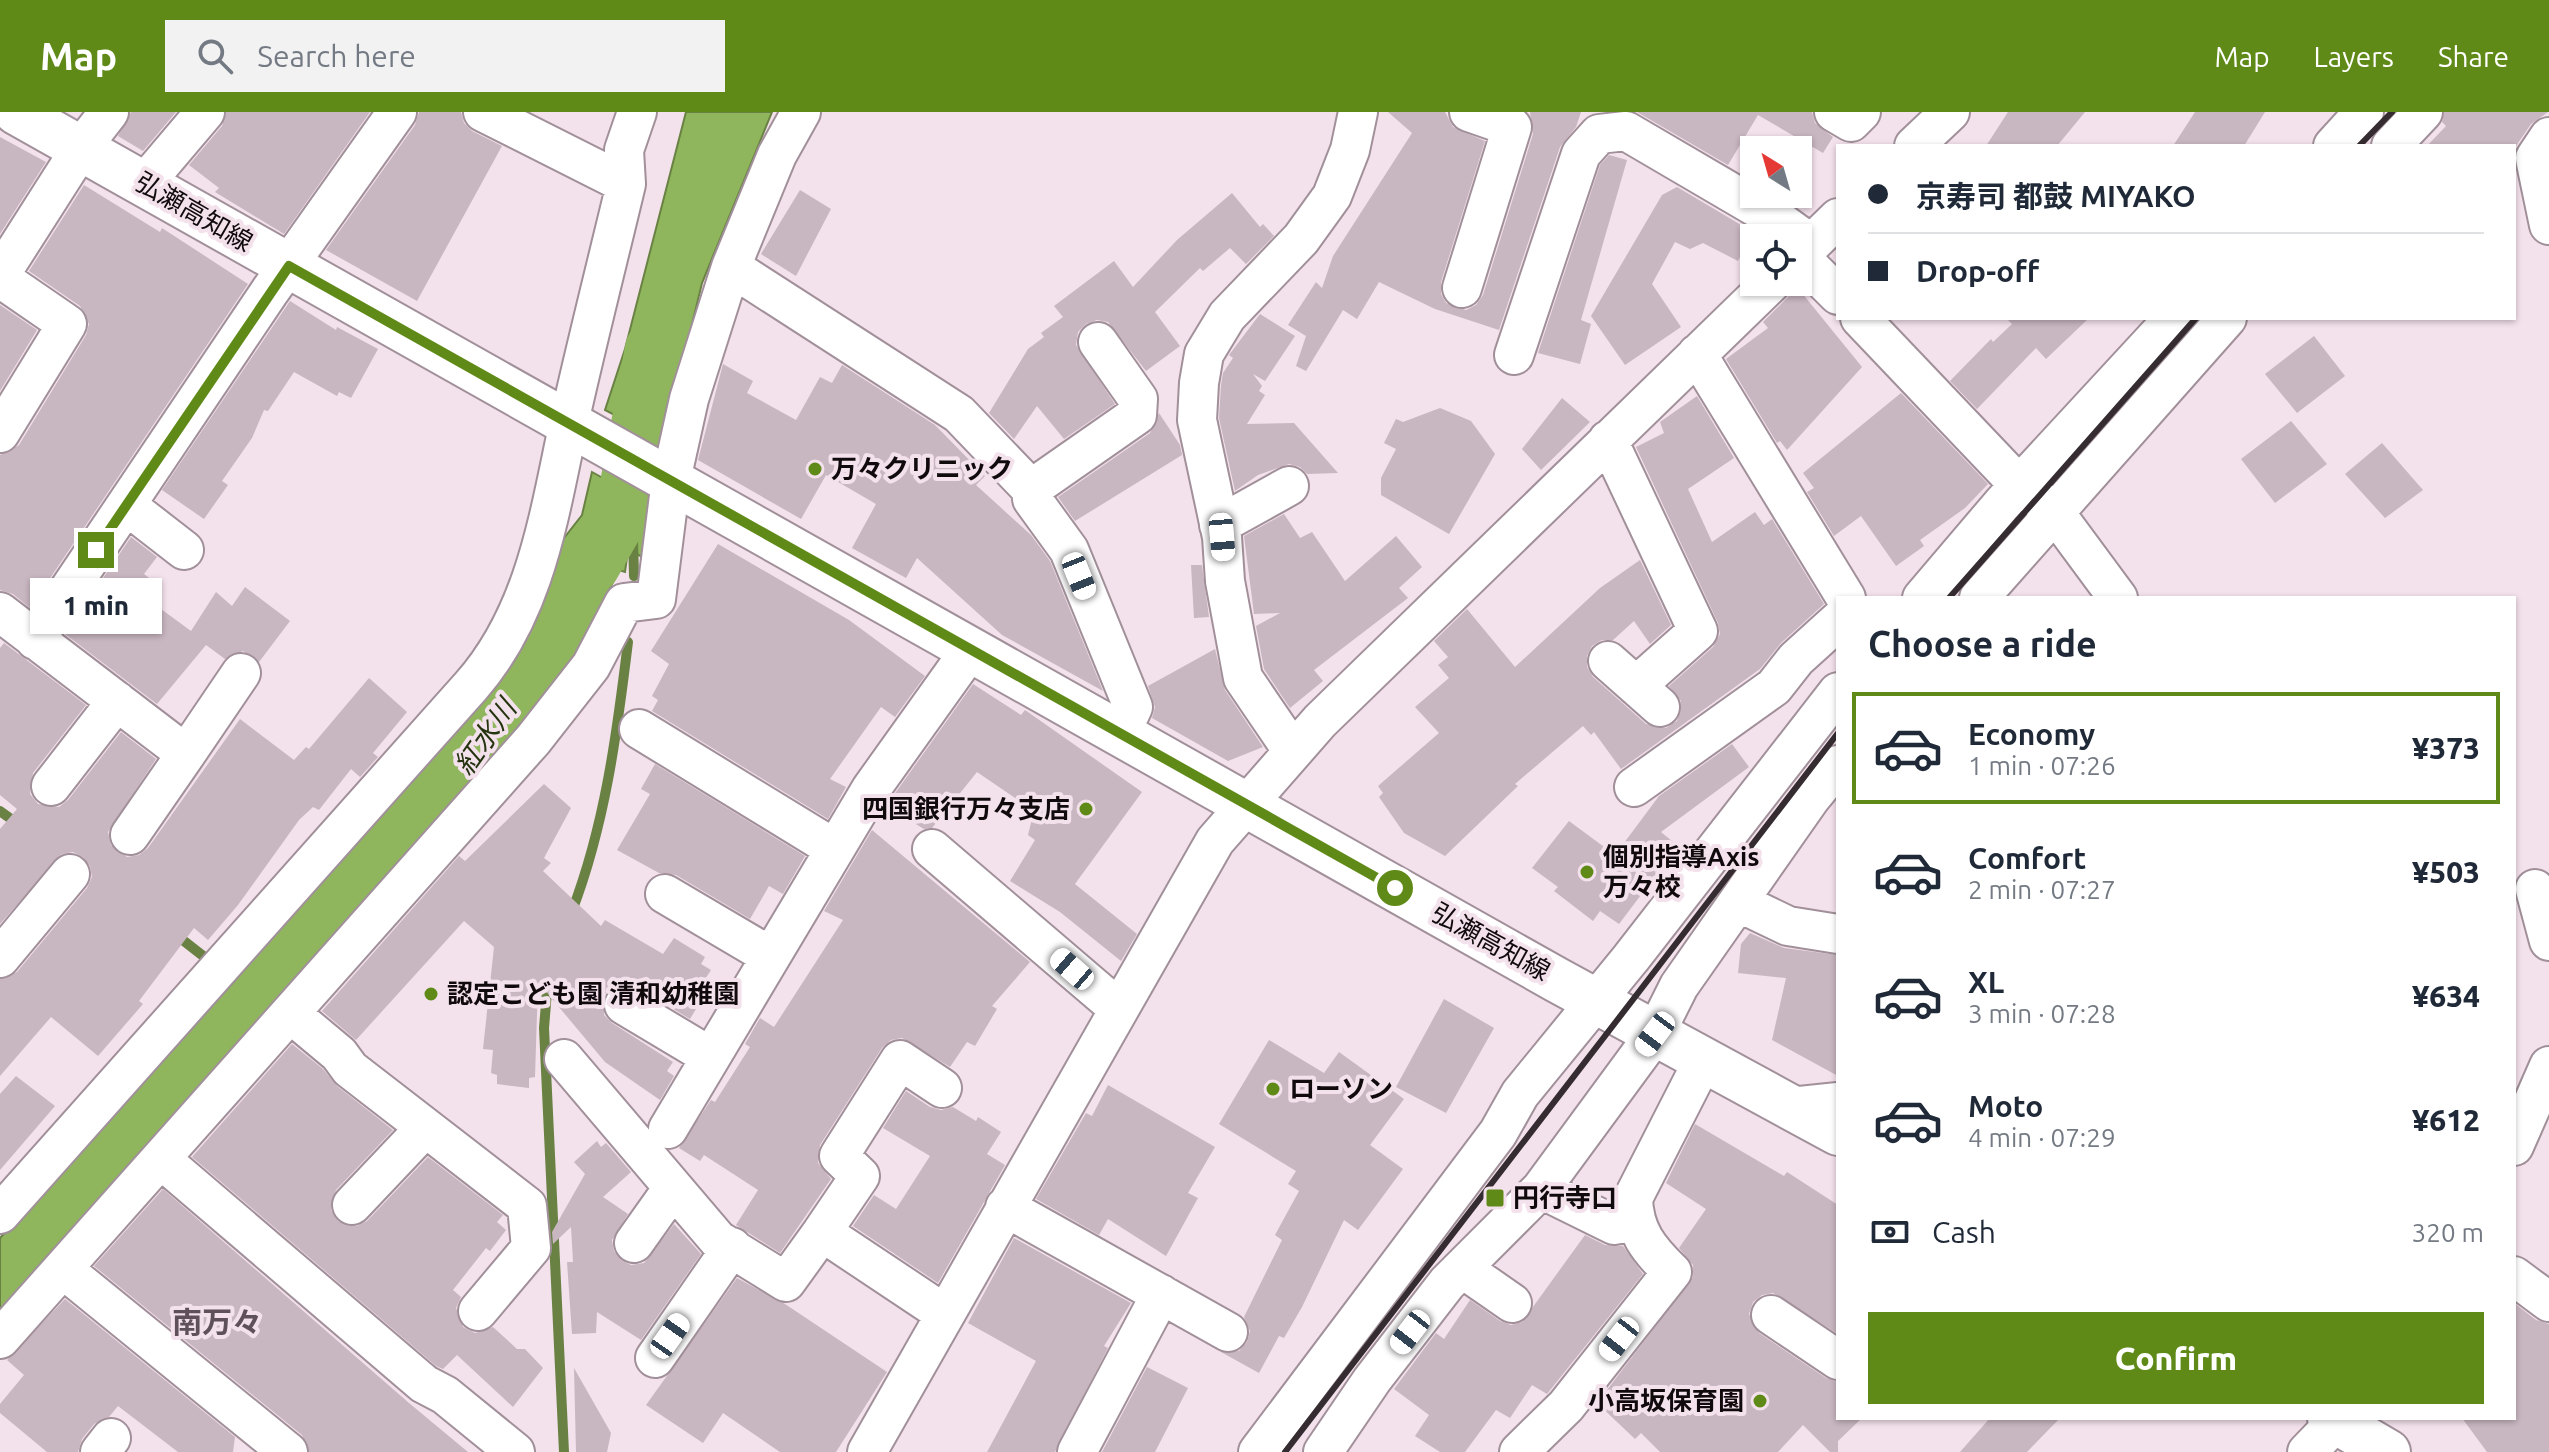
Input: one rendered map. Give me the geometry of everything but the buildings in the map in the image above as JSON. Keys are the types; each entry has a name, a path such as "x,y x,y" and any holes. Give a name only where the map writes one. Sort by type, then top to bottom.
{"main road":[{"name":"弘瀬高知線","path":"16,112 1595,1001 1836,1132"},
{"path":"2324,1431 2388,1452"}],"street":[{"path":"0,433 67,324 0,276 81,148 109,112"},
{"path":"144,184 205,112"},
{"path":"35,640 397,112"},
{"path":"483,112 626,184"},
{"path":"8,1191 493,659 518,615 536,567 576,428 626,184 624,150 637,112"},
{"path":"0,1339 540,731 591,666 624,603 656,599 665,476 731,267 777,155 801,112"},
{"path":"1292,750 1243,678 1219,525 1197,420 1204,354 1227,316 1301,239 1332,196 1350,150 1358,112"},
{"path":"1462,288 1514,120 1469,112"},
{"path":"1834,112 1851,122 1861,112"},
{"path":"1916,144 1950,112"},
{"path":"2335,144 2364,112"},
{"path":"2393,144 2423,112"},
{"path":"1514,355 1581,154 1599,134 1613,130 1626,131 1781,224"},
{"path":"2549,137 2535,158 2549,225"},
{"path":"1812,243 1836,220"},
{"path":"1812,263 1836,293"},
{"path":"731,267 959,414 1031,489 1032,499 1069,550 1133,707 1121,733"},
{"path":"867,1452 1215,841 1245,802 1292,750 1757,296"},
{"path":"1862,320 2019,485 2053,510 2117,596"},
{"path":"1924,596 2019,485 2172,320"},
{"path":"1981,596 2053,510 2225,320"},
{"path":"1031,489 1137,415 1138,399 1098,342"},
{"path":"1697,354 1845,596"},
{"path":"1608,440 1698,631 1648,696 1608,661"},
{"path":"1219,525 1289,486"},
{"path":"126,505 184,550"},
{"path":"0,612 186,754"},
{"path":"1634,787 1774,687 1796,659 1836,623"},
{"path":"668,1129 835,849 913,727 971,649"},
{"path":"130,835 241,673"},
{"path":"1258,1452 1498,1133 1520,1094 1836,695"},
{"path":"51,786 117,701"},
{"path":"639,729 835,849"},
{"path":"1323,1452 1372,1380 1447,1283 1541,1189 1655,1034 1679,986 1810,799 1836,767"},
{"path":"932,849 1119,1009"},
{"path":"0,958 70,874"},
{"path":"2533,887 2549,941"},
{"path":"665,894 770,956"},
{"path":"1738,902 1788,926 1836,934"},
{"path":"624,1005 711,1057"},
{"path":"291,1014 339,1054 350,1069 527,1206 531,1248 478,1311"},
{"path":"564,1059 718,1240 786,1282 860,1176 839,1156 900,1060 942,1088"},
{"path":"1519,1452 1566,1406 1672,1272 1648,1247 1634,1222 1633,1198 1704,1059"},
{"path":"2517,1133 2549,1066"},
{"path":"1790,1107 1836,1102"},
{"path":"352,1205 425,1128"},
{"path":"162,1160 424,1384 445,1395 515,1452"},
{"path":"634,1243 673,1188"},
{"path":"1541,1189 1614,1225 1634,1222"},
{"path":"1005,1207 1228,1332"},
{"path":"822,1232 945,1314"},
{"path":"655,1358 732,1247"},
{"path":"63,1269 288,1452"},
{"path":"1463,1269 1512,1303"},
{"path":"2516,1277 2549,1302"},
{"path":"1077,1452 1161,1294"},
{"path":"1771,1315 1836,1359"}],"water":[{"path":"686,112 772,112 702,283 664,441 605,410 625,349"},
{"path":"592,472 657,508 649,560 628,550 625,572 619,570 574,660 539,717 0,1317 0,1238 237,978 479,693 557,547 582,515"}],"waterway":[{"name":"紅水川","path":"590,565 627,501 655,349"},
{"path":"633,539 634,576"},
{"path":"572,911 601,812 628,642"},
{"path":"0,811 18,824"},
{"path":"175,934 207,959"},
{"path":"548,979 544,1028 564,1452"}],"railway":[{"path":"2361,144 2392,112"},
{"path":"1951,596 2194,320"},
{"path":"1285,1452 1836,736"}],"place":[{"name":"万々クリニック","path":"815,469"},
{"name":"四国銀行万々支店","path":"1086,809"},
{"name":"個別指導Axis 万々校","path":"1587,872"},
{"name":"認定こども園 清和幼稚園","path":"431,994"},
{"name":"ローソン","path":"1273,1089"},
{"name":"円行寺口","path":"1495,1198"},
{"name":"小高坂保育園","path":"1760,1401"}],"district":[{"name":"南万々","path":"217,1323"}],"route":[{"path":"96,550 289,266 1395,888"}]}
